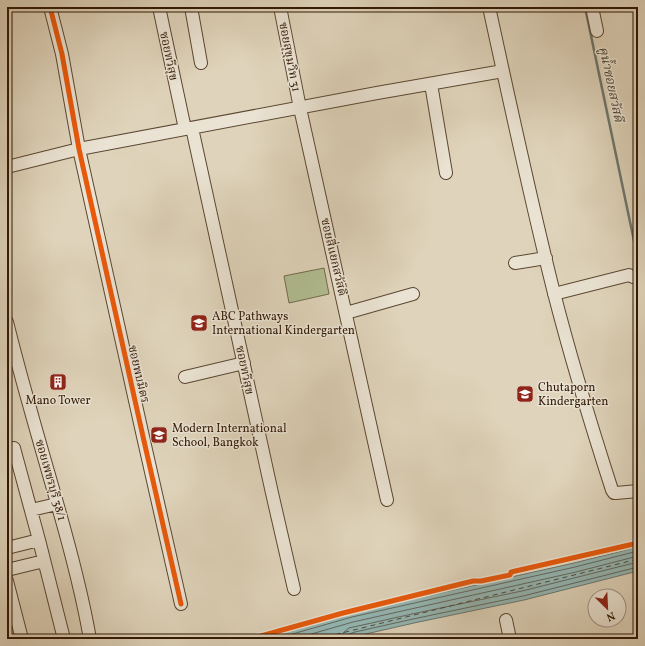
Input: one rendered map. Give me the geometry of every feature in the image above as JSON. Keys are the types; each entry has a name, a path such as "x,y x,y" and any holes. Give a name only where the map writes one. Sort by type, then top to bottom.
{"street":[{"name":"ซอยพบมิตร","path":"50,7 62,54 79,149 181,604"},
{"name":"ซอยทวีสุข","path":"159,7 244,363 294,590"},
{"path":"191,7 201,63"},
{"name":"ซอยสุขุมวิท 31","path":"280,7 300,108"},
{"path":"489,7 554,294 588,415 612,490 614,493 638,491"},
{"path":"592,7 597,31"},
{"path":"7,167 79,149 377,93 503,72"},
{"path":"431,84 446,173"},
{"name":"ซอยสี่แยกสวัสดี","path":"300,108 387,500"},
{"path":"514,263 546,258"},
{"path":"554,294 629,275 633,277"},
{"path":"346,313 413,294"},
{"name":"ซอยเพชรบุรี 38/1","path":"7,322 75,566 90,639"},
{"path":"185,377 244,363"},
{"path":"7,450 14,448 64,639"},
{"path":"31,510 57,504"},
{"path":"7,548 39,540"},
{"path":"7,570 44,561"},
{"path":"7,580 22,639"},
{"path":"506,620 510,639"}],"green space":[{"path":"324,268 329,294 289,303 284,276"}],"water":[{"path":"638,547 638,571 524,600 344,639 261,639 351,613 574,563"}],"waterway":[{"name":"คูน้ำซอยสวัสดี","path":"585,7 638,260"}],"ferry route":[{"path":"318,639 638,559"}],"cycle path":[{"path":"50,7 62,54 79,149 181,604"},
{"path":"250,639 343,613 473,581 481,581 510,575 511,572 638,543"}],"place":[{"name":"ABC Pathways International Kindergarten","path":"199,323"},
{"name":"Mano Tower","path":"58,382"},
{"name":"Chutaporn Kindergarten","path":"525,394"},
{"name":"Modern International School, Bangkok","path":"159,435"}]}
